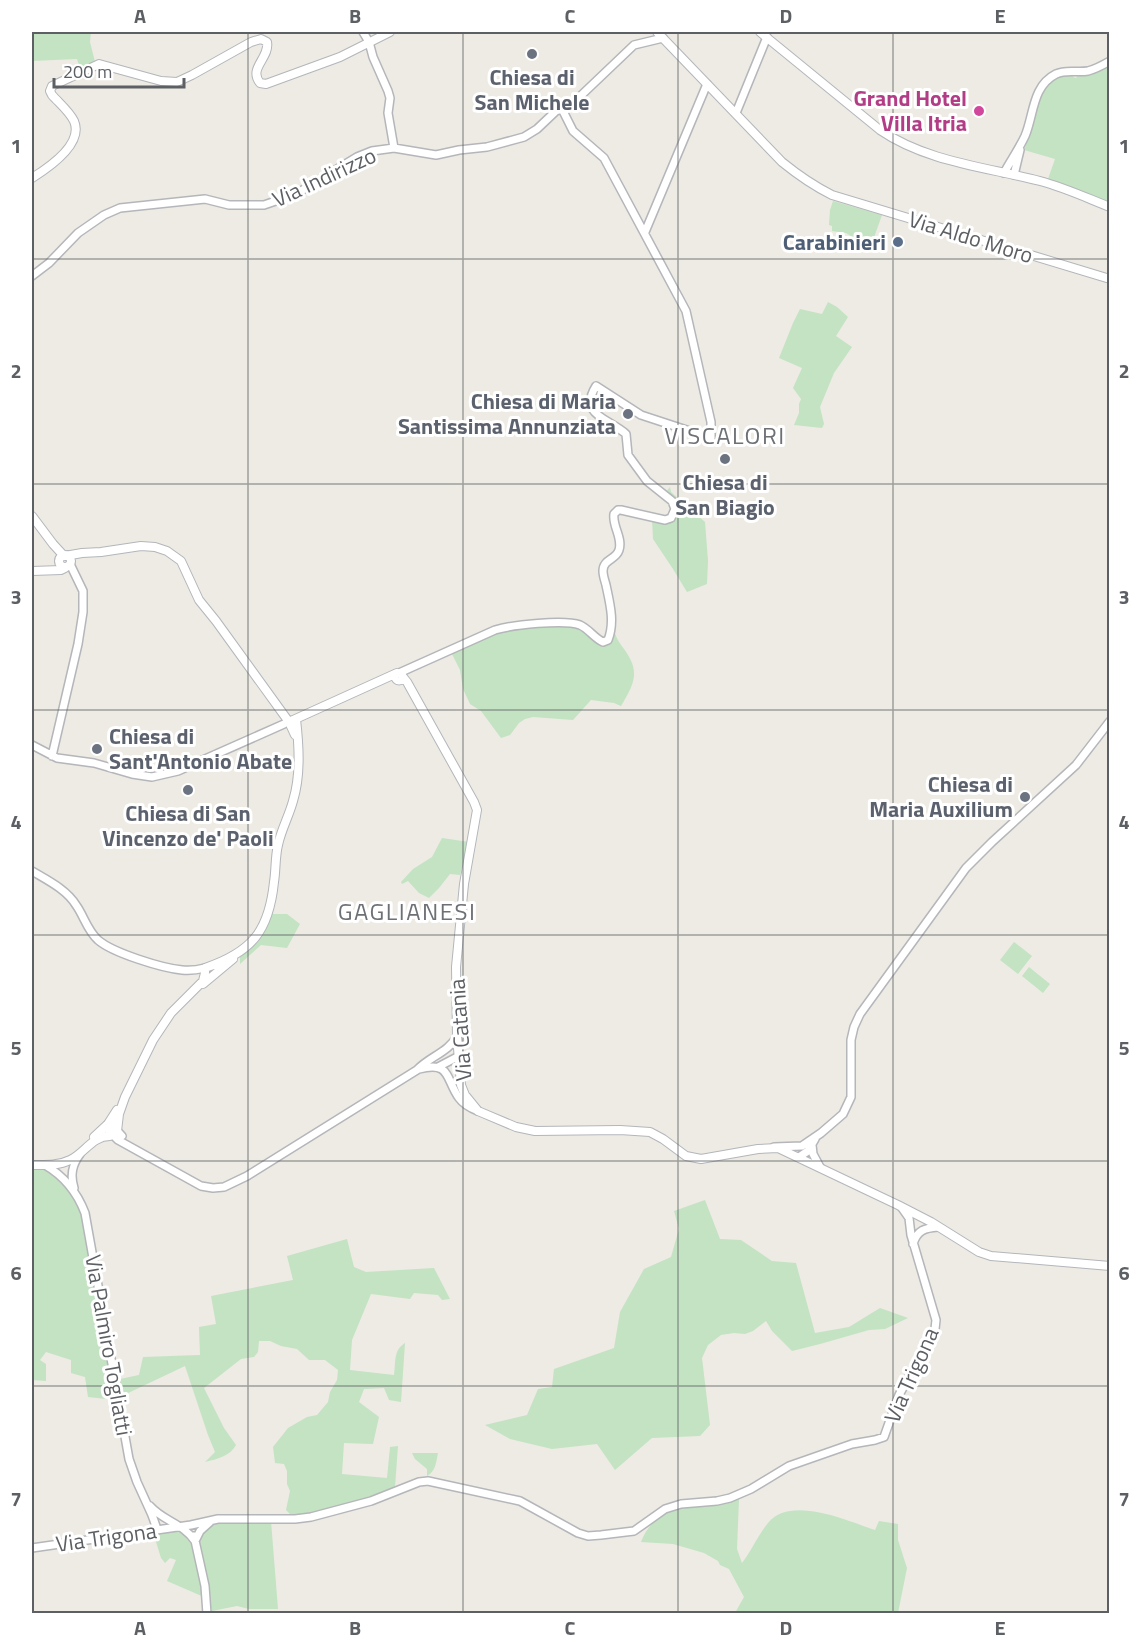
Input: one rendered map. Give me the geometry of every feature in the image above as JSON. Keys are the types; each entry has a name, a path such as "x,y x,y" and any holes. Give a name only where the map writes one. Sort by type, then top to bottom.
{"main road":[{"path":"32,178 63,155 76,132 72,118 52,95 50,91 52,86 99,64 161,81 177,82 251,42 261,39 267,42 268,49 258,66 256,76 258,82 266,84 340,57 390,32"},
{"path":"760,32 889,135 918,149 951,160 1047,183 1110,207"},
{"name":"Via Aldo Moro","path":"660,35 789,167 832,195 1110,279"},
{"path":"32,516 53,544 62,562"},
{"path":"32,572 90,553 149,546 167,551 184,567 203,606 290,722 298,742 299,755 294,798 277,848 272,899 266,920 256,936 239,953 207,982 192,992"},
{"path":"290,722 382,680 400,676"},
{"name":"Via Catania","path":"400,676 410,688 477,810 464,884 456,967 458,1058 461,1085 465,1095 478,1111 516,1127 534,1131 650,1132 686,1156 701,1159 771,1148 785,1150 921,1216 979,1252 991,1256 1110,1266"},
{"path":"290,722 299,755"},
{"path":"32,1165 59,1164 78,1155 98,1138 116,1134 119,1114 125,1097 159,1029 176,1007 205,978 205,968 239,953"},
{"path":"78,1155 108,1124 125,1097"}],"street":[{"path":"363,32 390,98 388,113 394,148"},
{"name":"Via Indirizzo","path":"32,276 49,263 78,233 104,215 120,208 205,199 229,205 264,205 296,194 362,154 394,148 436,155 487,147 524,137 571,105 634,45 660,35"},
{"path":"736,113 767,37"},
{"path":"1014,175 1037,94 1047,80 1061,72 1093,69 1110,61"},
{"path":"645,232 707,84"},
{"path":"400,676 410,668 503,628 578,624 601,642 606,642 610,638 612,615 603,572 605,564 616,556 619,550 620,543 613,522 615,511 621,510 665,520 671,518 675,509 672,501 647,481 628,455 624,432 592,409 590,401 596,386 641,415 707,436 711,422 686,311 604,158 573,131 562,111"},
{"path":"1004,173 1021,145"},
{"path":"52,756 82,625 84,601 83,591 62,562"},
{"path":"799,1157 808,1145 843,1114 851,1097 851,1040 860,1014 960,876 1020,815 1076,765 1110,721"},
{"path":"32,745 52,756 93,763 132,774 164,776 290,722"},
{"path":"32,871 71,898 90,930 99,941 111,948 172,968 187,970 205,968"},
{"path":"207,982 214,972 214,965"},
{"path":"417,1070 422,1064 451,1047 458,1036"},
{"path":"440,1055 458,1058"},
{"path":"108,1124 108,1130 135,1149 201,1186 213,1188 230,1185 417,1070 438,1067 458,1058"},
{"path":"438,1067 447,1073 465,1105 478,1111"},
{"path":"771,1148 808,1145"},
{"path":"808,1145 820,1167"},
{"path":"45,1165 69,1180 78,1155"},
{"name":"Via Palmiro Togliatti","path":"59,1164 60,1172 69,1180 82,1203 88,1223 129,1459 152,1515"},
{"path":"898,1204 909,1218 914,1232"},
{"path":"914,1232 922,1221 921,1216"},
{"path":"914,1232 938,1227"},
{"name":"Via Trigona","path":"32,1548 181,1527 224,1518 295,1519 311,1517 371,1501 428,1480 520,1501 578,1533 588,1536 634,1531 665,1509 681,1504 717,1501 730,1497 751,1489 789,1466 852,1444 884,1437 899,1395 936,1325 936,1315 913,1244 914,1232"},
{"path":"143,1497 164,1518 189,1532 195,1541"},
{"path":"152,1515 165,1528"},
{"path":"152,1515 157,1529"},
{"path":"164,1518 165,1528"},
{"path":"195,1541 200,1531 213,1520"},
{"path":"191,1525 205,1586 207,1614"}],"green space":[{"path":"32,32 91,32 90,42 95,62 80,69 77,59 32,61"},
{"path":"1109,65 1109,204 1048,179 1055,159 1024,150 1040,97 1048,84 1062,76 1073,74 1076,78 1079,74 1090,74"},
{"path":"833,201 882,215 872,243 862,237 859,241 846,233 832,231 832,226 829,225"},
{"path":"828,302 848,317 836,336 852,347 834,373 820,407 824,424 822,428 794,425 801,399 793,388 802,368 779,358 800,309 822,314"},
{"path":"670,487 671,492 705,522 707,584 687,592 653,539 652,519 657,522 674,518 678,510 665,493"},
{"path":"556,625 578,629 604,645 609,643 614,628 615,634 633,665 634,678 629,691 621,706 591,700 573,720 533,717 525,719 510,735 501,738 481,711 470,704 463,689 460,670 451,652 501,630"},
{"path":"442,838 469,842 460,875 450,874 429,898 419,893 408,881 402,884 401,882 413,869 432,857"},
{"path":"272,914 287,914 300,924 287,948 261,945 240,964 240,957 263,935"},
{"path":"1014,942 1032,956 1018,974 1000,960"},
{"path":"1029,967 1050,984 1043,993 1022,976"},
{"path":"32,1168 46,1168 57,1174 67,1186 81,1212 115,1400 88,1397 85,1377 71,1373 71,1360 46,1352 40,1360 46,1364 46,1381 32,1380"},
{"path":"705,1200 720,1239 741,1240 772,1261 796,1263 815,1333 849,1327 880,1308 908,1318 885,1329 869,1330 792,1351 772,1331 766,1321 745,1334 721,1335 708,1345 702,1358 710,1425 700,1436 652,1438 615,1470 597,1444 552,1449 510,1439 485,1425 527,1415 538,1389 552,1387 554,1369 614,1348 620,1312 644,1269 671,1257 679,1229 674,1211"},
{"path":"347,1239 354,1267 366,1272 434,1268 450,1299 442,1300 438,1295 414,1293 410,1299 371,1294 352,1340 350,1370 394,1375 398,1349 405,1343 401,1402 389,1400 384,1388 364,1389 359,1402 379,1417 373,1444 344,1443 342,1474 387,1478 390,1447 398,1446 395,1487 344,1505 291,1515 286,1510 290,1491 287,1484 287,1471 284,1464 275,1463 273,1447 288,1428 307,1417 317,1415 328,1402 330,1392 337,1380 338,1370 325,1360 309,1360 297,1349 270,1341 259,1341 258,1352 254,1357 241,1359 204,1388 224,1428 236,1445 227,1454 205,1462 215,1452 185,1366 124,1395 121,1394 120,1379 139,1375 143,1357 200,1355 199,1327 216,1324 211,1296 293,1280 287,1256"},
{"path":"412,1453 438,1453 435,1466 430,1474 427,1476 427,1469 415,1459"},
{"path":"739,1499 737,1549 742,1563 768,1523 778,1515 790,1511 835,1516 875,1530 879,1521 898,1524 898,1540 907,1568 898,1613 735,1613 744,1597 729,1569 704,1553 673,1544 641,1542 650,1526 670,1511 697,1504 718,1504"},
{"path":"271,1521 278,1609 249,1609 237,1606 212,1611 198,1541 201,1534 214,1522"},
{"path":"153,1532 184,1534 193,1545 204,1597 167,1581 176,1560 170,1558 165,1563 161,1558"}],"place":[{"name":"Chiesa di San Michele","path":"532,54"},
{"name":"Grand Hotel Villa Itria","path":"979,111"},
{"name":"Carabinieri","path":"898,242"},
{"name":"Chiesa di Maria Santissima Annunziata","path":"628,414"},
{"name":"Chiesa di San Biagio","path":"725,459"},
{"name":"Chiesa di Sant'Antonio Abate","path":"97,749"},
{"name":"Chiesa di San Vincenzo de' Paoli","path":"188,790"},
{"name":"Chiesa di Maria Auxilium","path":"1025,797"}],"district":[{"name":"VISCALORI","path":"725,436"},
{"name":"GAGLIANESI","path":"407,912"}]}
